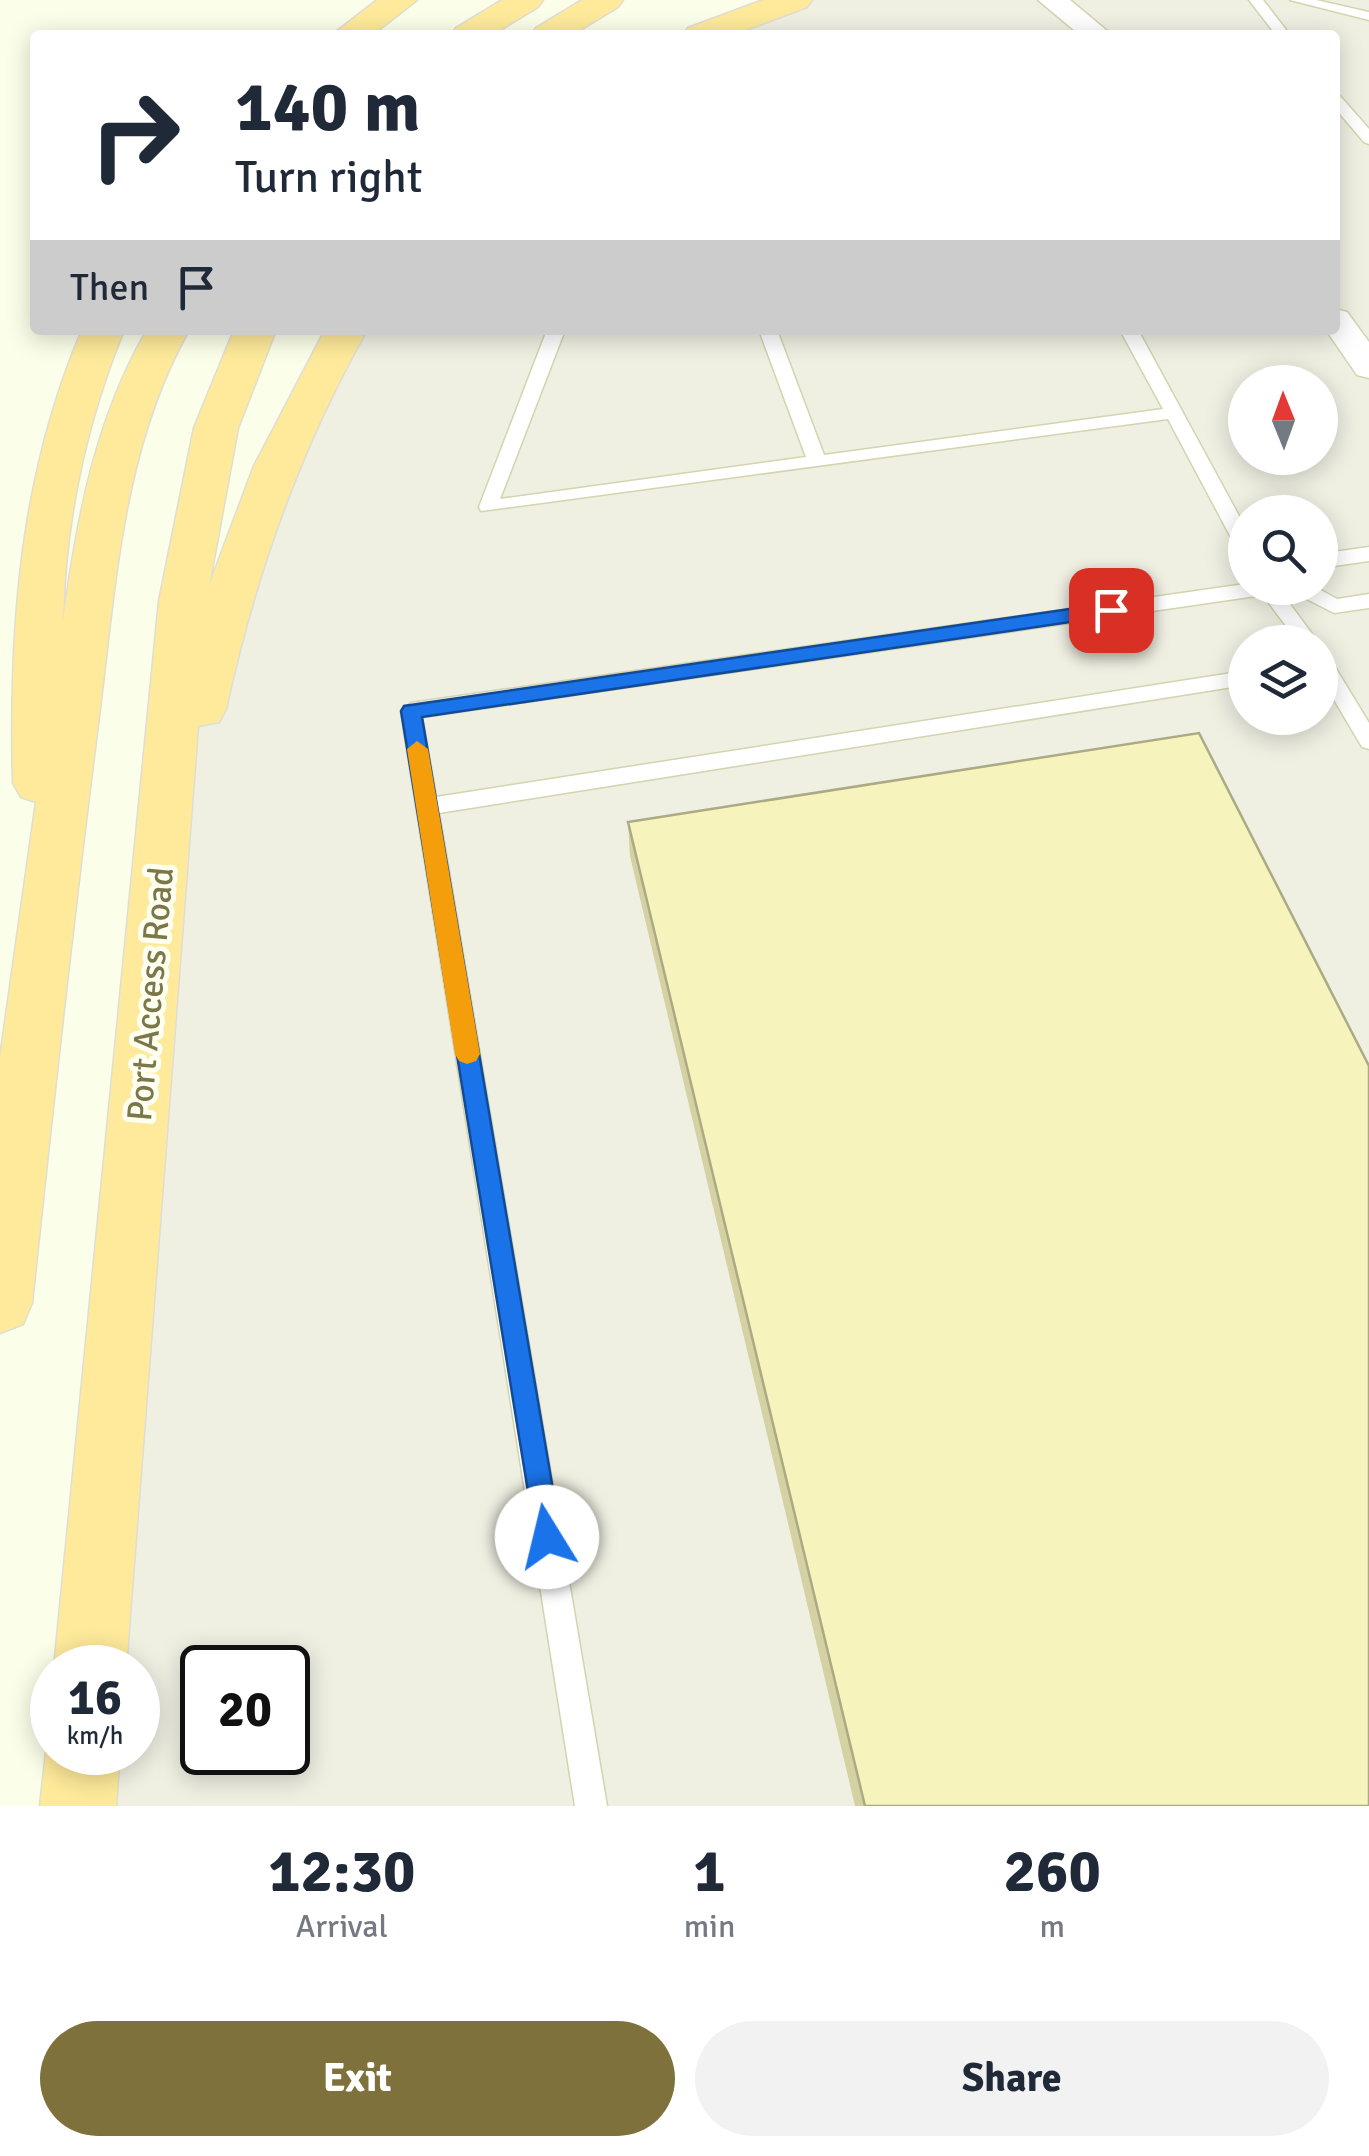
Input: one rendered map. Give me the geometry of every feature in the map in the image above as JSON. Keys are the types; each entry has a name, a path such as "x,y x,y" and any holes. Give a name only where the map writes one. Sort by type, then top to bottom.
{"highway":[{"path":"356,30 400,0"},
{"path":"476,30 526,0"},
{"path":"556,30 606,0"},
{"path":"713,30 794,0"},
{"path":"45,916 36,721 46,553 74,400 100,335"},
{"path":"0,1303 45,916 107,504 134,400 166,335"},
{"name":"Port Access Road","path":"92,1645 184,601 206,457 228,388 253,335"},
{"path":"158,912 207,680 238,570 278,456 343,335"},
{"path":"78,1806 80,1775"}],"street":[{"path":"1052,0 1091,30"},
{"path":"1340,326 1369,367"}],"lane":[{"path":"1256,0 1279,30"},
{"path":"1297,0 1369,16"},
{"path":"1340,104 1369,139"},
{"path":"554,335 488,506 1173,413"},
{"path":"770,335 817,462"},
{"path":"1132,335 1228,514"},
{"path":"1338,558 1369,554"},
{"path":"591,1806 411,711 1228,594"},
{"path":"1332,605 1369,601"},
{"path":"1280,605 1295,625"},
{"path":"427,807 1228,681"},
{"path":"1338,691 1369,741"}],"shaded area":[{"path":"795,0 1369,0 1369,1806 78,1806 81,1775 160,1775 160,1645 92,1645 158,913 207,680 344,335 1340,335 1340,30 714,30"}],"building":[{"path":"1199,733 1369,1066 1369,1806 865,1806 628,822"}],"slow traffic":[{"path":"417,749 467,1054"}],"route":[{"path":"547,1537 411,711 1111,610"}]}
